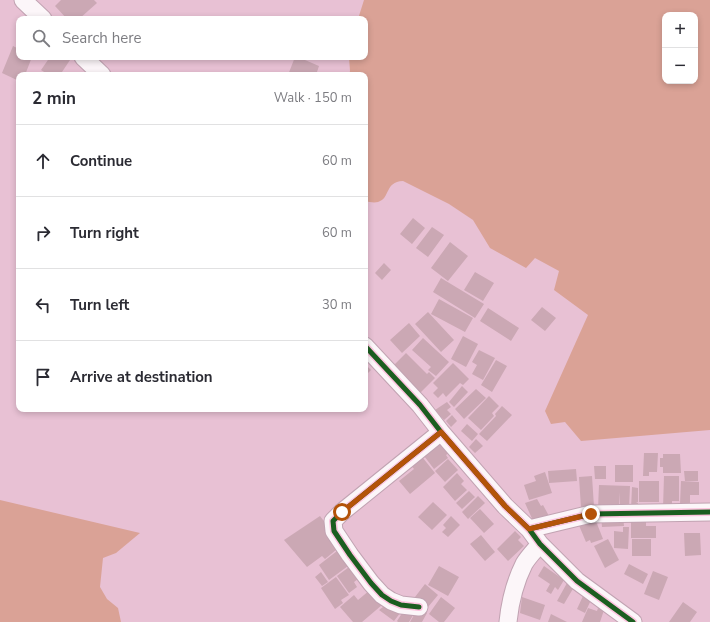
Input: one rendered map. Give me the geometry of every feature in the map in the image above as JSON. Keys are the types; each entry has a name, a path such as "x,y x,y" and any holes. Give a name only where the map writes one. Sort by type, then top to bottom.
{"street":[{"path":"23,0 40,16"},
{"path":"86,60 99,72"},
{"path":"368,349 420,405 441,432 505,506 529,529 540,544 577,581 633,622"},
{"path":"419,606 401,605 391,601 371,584 334,531 333,521 342,512 441,432"},
{"path":"529,529 591,514 710,512"},
{"path":"508,622 510,605 524,563 540,544"}],"shaded area":[{"path":"364,0 710,0 710,430 581,441 565,422 551,424 545,411 588,315 554,290 559,271 535,258 526,268 490,248 473,220 449,204 403,181 393,184 382,200 378,202 368,202 368,72 350,72 349,60 368,60 368,16 359,16"},
{"path":"0,500 140,533 116,553 103,558 100,587 107,599 118,608 121,622 0,622"}],"building":[{"path":"61,0 94,0 97,3 82,16 64,16 55,6"},
{"path":"13,46 16,48 16,60 31,60 26,72 16,72 16,80 2,73"},
{"path":"48,60 70,60 62,72 44,72 41,70"},
{"path":"294,60 305,60 319,66 317,72 289,72"},
{"path":"413,218 425,228 412,244 400,234"},
{"path":"432,227 444,235 428,257 416,248"},
{"path":"450,242 468,256 448,281 431,268"},
{"path":"384,263 391,270 382,280 375,273"},
{"path":"475,272 494,283 483,301 464,290"},
{"path":"441,278 484,304 475,318 433,292"},
{"path":"439,299 473,318 465,332 431,314"},
{"path":"542,307 556,318 545,331 531,320"},
{"path":"488,308 519,328 511,341 480,321"},
{"path":"428,312 454,340 441,352 415,324"},
{"path":"409,323 420,336 402,353 390,340"},
{"path":"463,336 478,344 466,367 451,359"},
{"path":"423,338 449,362 436,376 428,370 431,367 412,350"},
{"path":"479,350 495,358 483,380 472,374 477,365 472,362"},
{"path":"406,353 427,374 429,372 435,378 420,393 393,366"},
{"path":"496,360 507,366 492,392 481,385"},
{"path":"453,363 469,379 463,385 460,383 446,397 443,393 438,398 433,393 438,388 433,383"},
{"path":"462,386 468,392 454,407 449,402"},
{"path":"476,389 486,398 464,419 455,409"},
{"path":"489,396 499,406 492,413 494,416 481,430 468,418"},
{"path":"447,402 451,407 447,410 451,414 444,420 435,410"},
{"path":"502,406 512,415 487,441 479,434 496,416 495,414"},
{"path":"452,415 457,421 451,427 446,421"},
{"path":"467,424 478,434 472,441 461,431"},
{"path":"476,439 483,446 475,453 469,447"},
{"path":"439,440 449,453 446,455 448,458 434,469 421,452"},
{"path":"419,453 435,473 410,494 399,481 414,469 408,462"},
{"path":"644,453 658,453 657,472 649,472 649,476 643,476"},
{"path":"663,454 680,454 681,473 663,473 663,467 660,467 660,458 663,458"},
{"path":"448,459 458,470 445,482 435,471"},
{"path":"615,465 633,465 633,482 615,482"},
{"path":"594,466 606,466 606,479 595,479"},
{"path":"576,469 577,481 549,483 548,471"},
{"path":"684,471 698,471 698,481 685,481"},
{"path":"545,472 552,493 529,500 524,485 536,481 534,476"},
{"path":"457,473 464,481 461,484 467,490 455,501 443,487"},
{"path":"592,476 594,507 581,508 579,477"},
{"path":"664,476 679,476 679,501 672,501 672,508 663,508"},
{"path":"639,481 659,481 659,502 639,502"},
{"path":"681,481 699,482 699,495 690,495 690,505 680,504"},
{"path":"599,485 630,486 629,509 620,509 620,492 619,509 598,508"},
{"path":"632,487 638,488 638,502 636,503 638,503 638,509 631,509"},
{"path":"469,491 475,497 462,509 456,503"},
{"path":"478,496 485,503 468,519 462,512"},
{"path":"537,499 541,506 543,505 549,516 534,523 525,503"},
{"path":"433,502 447,515 432,530 418,517"},
{"path":"480,509 494,524 484,533 470,518"},
{"path":"623,515 624,526 602,527 601,516"},
{"path":"320,516 342,545 325,559 322,556 307,567 284,540"},
{"path":"451,516 460,525 448,537 442,532 446,528 443,525"},
{"path":"594,516 603,539 591,543 590,540 586,542 578,523"},
{"path":"646,518 646,526 656,526 656,538 631,538 631,519"},
{"path":"623,527 629,527 628,549 614,548 614,531 623,532"},
{"path":"515,531 521,537 518,540 524,546 508,561 497,549"},
{"path":"684,533 700,533 701,555 685,556"},
{"path":"481,535 495,552 485,561 470,544"},
{"path":"608,539 619,560 605,568 594,546"},
{"path":"632,539 651,539 651,556 632,556"},
{"path":"337,551 348,566 329,580 319,565"},
{"path":"353,564 362,576 354,582 357,587 349,593 337,576"},
{"path":"629,564 648,574 643,584 624,574"},
{"path":"439,566 459,577 448,596 428,585"},
{"path":"544,566 564,580 558,590 555,587 551,594 546,591 550,584 538,576"},
{"path":"653,571 668,577 659,600 644,594"},
{"path":"321,572 328,582 322,586 315,577"},
{"path":"336,577 349,595 341,600 343,603 335,609 321,588"},
{"path":"567,583 574,587 564,604 557,601"},
{"path":"425,584 438,595 428,607 415,597"},
{"path":"370,590 382,605 362,622 353,622 340,607 354,595 358,600"},
{"path":"583,596 591,600 585,613 577,609"},
{"path":"441,597 455,608 444,622 439,622 429,614"},
{"path":"522,597 545,605 540,620 520,613"},
{"path":"391,601 404,608 394,621 379,610"},
{"path":"683,602 697,612 690,622 669,622"},
{"path":"406,607 415,612 409,622 398,622 397,621"},
{"path":"418,608 427,613 422,622 410,622"},
{"path":"588,608 597,611 598,608 604,610 600,622 582,622"},
{"path":"551,614 567,622 548,622"}],"cycle path":[{"path":"368,349 420,405 441,432 505,506 529,529 540,544 577,581 633,622"},
{"path":"419,607 401,605 382,595 371,583 334,531 333,521 342,512 441,432"},
{"path":"529,529 591,514 710,512"}],"route":[{"path":"342,512 441,432 505,506 529,529 591,514"}]}
